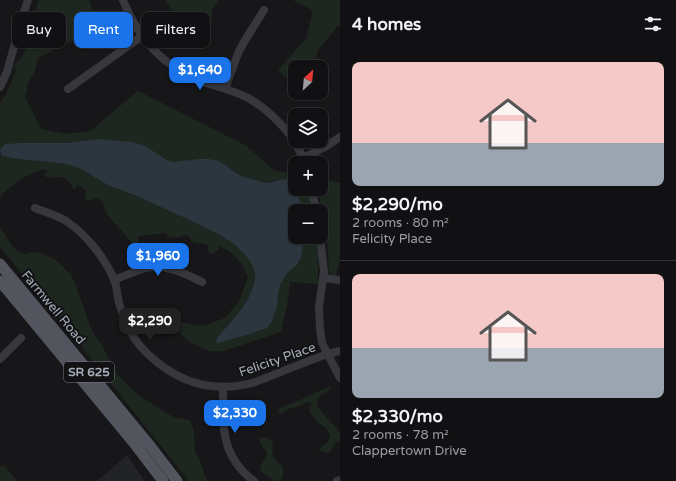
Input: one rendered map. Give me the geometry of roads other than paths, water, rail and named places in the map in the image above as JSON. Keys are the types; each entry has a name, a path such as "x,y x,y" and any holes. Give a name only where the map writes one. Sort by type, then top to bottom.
{"main road":[{"name":"Farmwell Road","path":"0,264 147,442 177,481"},
{"name":"Farmwell Road","path":"0,281 134,443 163,481"}],"street":[{"path":"0,87 7,72 28,0"},
{"path":"123,0 133,22 141,34"},
{"path":"225,88 239,51 264,10"},
{"path":"68,89 141,37"},
{"path":"152,48 166,62 177,69 197,79 225,88 250,99 270,114 282,127 291,137 302,156"},
{"path":"310,156 340,137"},
{"name":"Felicity Place","path":"35,208 60,218 80,232 104,261 114,280 119,301 128,327 136,340 148,356 183,378 206,386 223,387 251,383 328,354 340,351"},
{"path":"321,244 324,278 319,307 320,330 322,343 340,378"},
{"path":"114,280 146,268 157,267 179,271 202,282"},
{"path":"324,278 340,280"},
{"path":"0,359 21,338"},
{"path":"223,387 224,429 229,450 236,464 254,481"}]}
